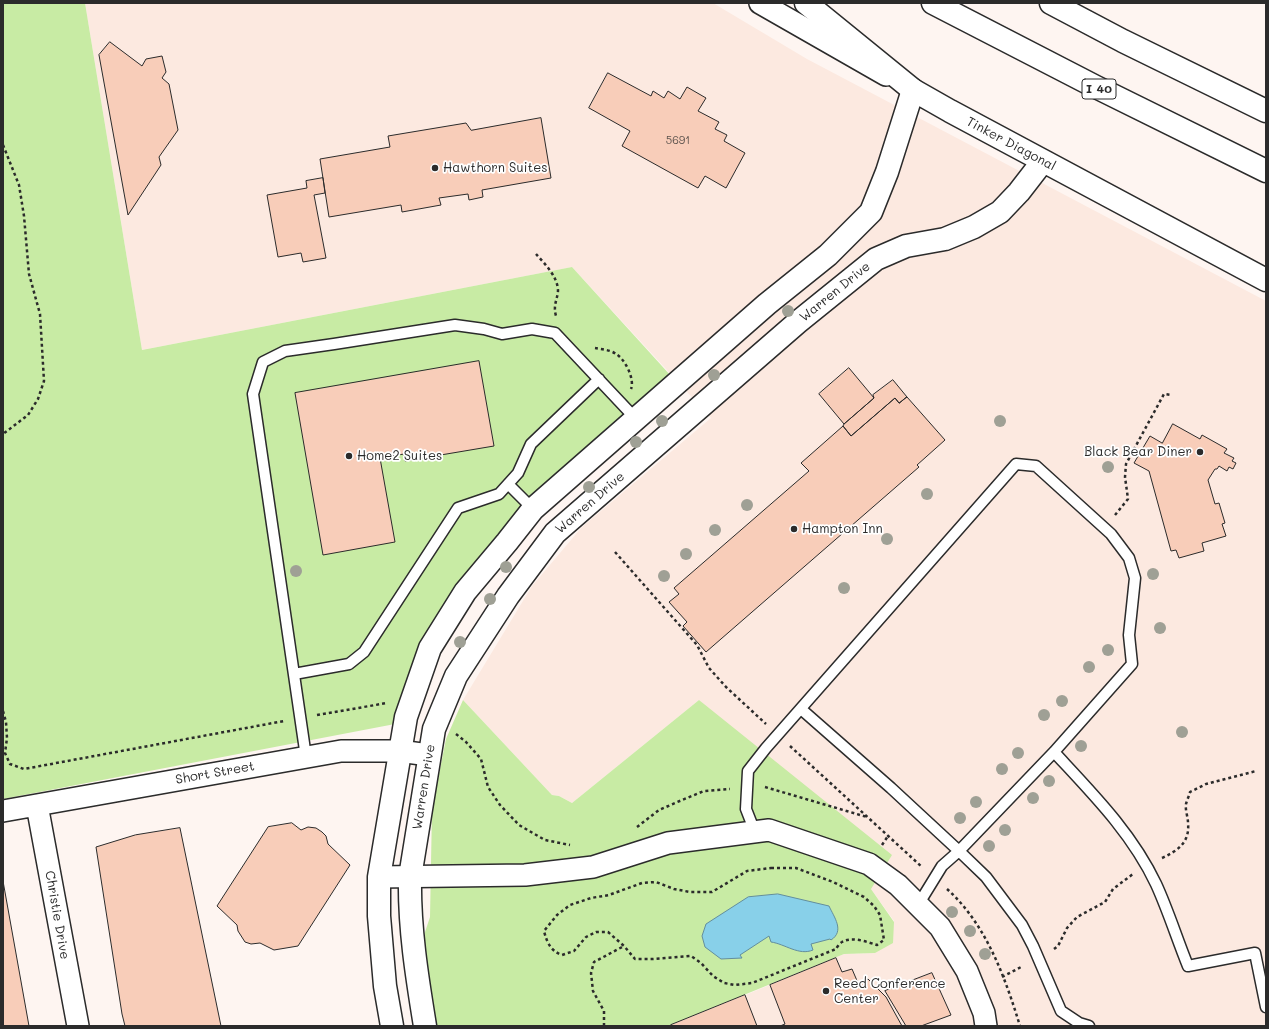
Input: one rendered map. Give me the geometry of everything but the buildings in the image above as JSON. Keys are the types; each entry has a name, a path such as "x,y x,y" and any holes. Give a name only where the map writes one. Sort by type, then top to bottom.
{"main road":[{"path":"392,1026 385,986 378,916 379,877 399,751 406,717 430,648 465,592 533,509 761,310 828,255 871,212 887,172 913,90 806,3"},
{"name":"I 40","path":"934,3 1096,87 1266,171"},
{"path":"1052,3 1123,41 1266,111"},
{"name":"Tinker Diagonal","path":"913,90 1266,280"},
{"name":"Warren Drive","path":"425,1026 415,961 410,899 410,877 434,729 456,676 508,596 555,534 798,322 876,259 906,246 945,239 974,228 1000,212 1019,192 1043,161"}],"street":[{"name":"Tinker Diagonal","path":"760,3 856,59 913,90"},
{"name":"Short Street","path":"3,811 340,751 399,751 429,755"},
{"name":"Christie Drive","path":"37,805 78,1026"},
{"path":"379,877 526,874 593,867 668,843 769,830 869,864 898,885 940,927 968,971 984,1013 986,1026"}],"lane":[{"path":"306,757 253,394 263,362 285,350 455,325 484,329 502,334 532,329 555,333 636,419"},
{"path":"294,674 349,664 364,652 458,508 499,494 518,473 531,444 599,379"},
{"path":"755,832 746,809 748,772 778,735 1016,464 1036,466 1111,534 1129,558 1135,578 1129,635 1132,664 1054,752 959,851 942,866 918,905"},
{"path":"508,484 533,509"},
{"path":"801,709 891,788 986,877 1022,925 1033,946 1061,1011 1079,1023 1089,1026"},
{"path":"1054,752 1105,807 1136,847 1156,884 1188,966 1255,953 1266,1007"}],"path":[{"path":"3,145 19,185 24,216 29,274 40,314 44,381 38,399 28,415 3,434"},
{"path":"1103,528 1121,509 1128,499 1125,477 1126,464 1164,394 1172,395"},
{"path":"615,552 697,644 709,668 726,687 952,894 984,934 1013,1003 1020,1026"},
{"path":"3,711 6,722 7,738 5,753 10,764 24,769 383,703 392,704 406,717"},
{"path":"437,723 466,742 481,759 488,787 500,805 520,825 545,840 572,846"},
{"path":"632,830 660,810 704,791 765,787 869,818"},
{"path":"771,868 796,868 833,882 864,897 874,906 880,915 884,940 877,945 865,941 853,940 842,942 836,949 752,983 735,985 724,983 713,976 701,963 691,956 652,959 635,958 624,946 608,932 596,932 586,937 574,951 562,956 553,952 546,940 544,931 557,915 570,905 591,898 609,895 642,883 656,882 674,889 690,892 712,892 747,871 771,868"},
{"path":"604,1026 604,1011 593,991 591,973 594,962 624,946"}],"shaded area":[{"path":"85,3 713,3 807,59 1266,301 1266,1026 671,1026 844,954 875,953 894,921 871,889 699,700 572,803 559,796 552,795 463,700 532,586 582,527 711,418 572,267 142,350"}],"green space":[{"path":"3,3 85,3 142,350 572,267 671,376 509,525 395,724 3,799"},
{"path":"463,700 552,795 559,796 572,803 699,700 892,855 871,889 894,922 893,943 875,953 844,954 668,1026 437,1026 422,941 430,917 432,809 446,739"}],"water":[{"path":"778,894 829,906 836,919 838,928 835,936 831,940 811,944 813,950 802,952 771,942 769,936 740,955 742,958 721,959 705,947 702,936 706,924 748,897"}],"place":[{"name":"Hawthorn Suites","path":"435,168"},
{"name":"Black Bear Diner","path":"1200,452"},
{"name":"Home2 Suites","path":"349,456"},
{"name":"Hampton Inn","path":"794,529"},
{"name":"Reed Conference Center","path":"826,991"}]}
